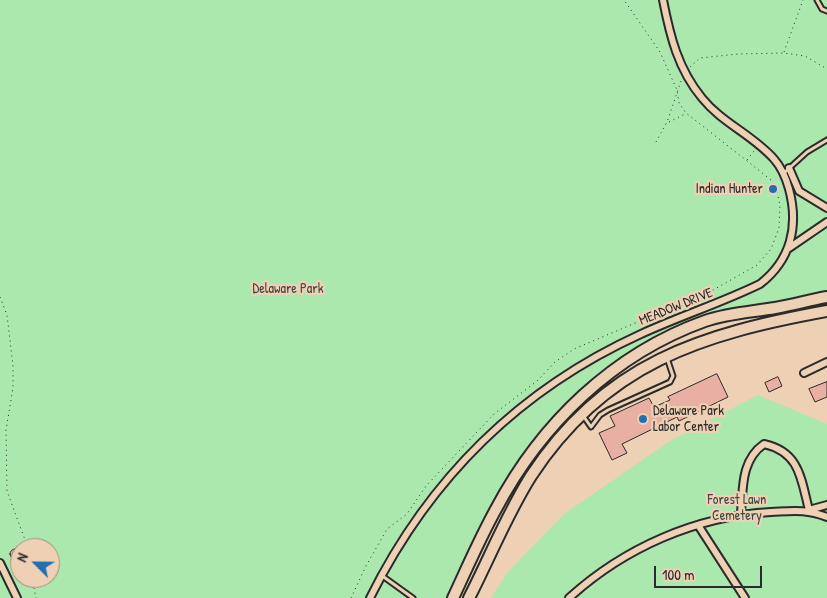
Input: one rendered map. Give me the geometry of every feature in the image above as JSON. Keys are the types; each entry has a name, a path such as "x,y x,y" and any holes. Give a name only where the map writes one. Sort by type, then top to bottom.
{"highway":[{"path":"453,598 496,509 513,480 546,434 601,378 624,360 706,321 740,312 776,308 827,297"},
{"path":"469,598 512,509 531,477 547,454 582,414 602,396 636,372 666,356 726,332 760,323 827,311"}],"street":[{"name":"MEADOW DRIVE","path":"370,598 381,576 430,498 476,446 507,419 535,396 615,347 760,284 779,267 789,248 794,222 794,208 787,170 759,145 714,111 685,73 675,52 663,0"},
{"path":"787,170 799,191 827,208"},
{"path":"789,248 827,222"},
{"path":"804,373 827,362"},
{"path":"741,514 743,479 752,452 764,444 779,448 792,458 800,476 809,510"},
{"path":"569,598 594,575 639,548 698,525 741,514 809,510 827,505"},
{"path":"809,510 827,517"},
{"path":"698,525 745,598"},
{"path":"0,563 10,583"},
{"path":"0,578 10,583"}],"lane":[{"path":"817,0 822,9 827,11"},
{"path":"787,170 807,152 827,140"},
{"path":"582,414 591,427 600,415 608,410 670,382 673,376 666,356"},
{"path":"381,576 413,598"}],"path":[{"path":"351,598 366,566 387,529 407,514 426,486 488,420 537,380 555,362 574,349 640,321 692,302 757,265 771,249 777,235 780,205 776,187 771,180 686,113 679,103 677,90 660,52 624,0"},
{"path":"784,53 803,0"},
{"path":"656,142 667,122 677,90 685,73 700,58 738,54 784,53 805,56 827,69"},
{"path":"667,122 686,113"},
{"path":"746,160 759,145"},
{"path":"0,297 7,315 13,366 13,388 6,430 7,492 24,538"}],"green space":[{"name":"Delaware Park","path":"0,0 827,0 827,291 716,314 598,376 542,429 515,464 488,512 446,598 0,598"},
{"name":"Forest Lawn Cemetery","path":"758,395 827,424 827,598 491,598 507,573 564,514 670,441"}],"building":[{"name":"Delaware Park Labor Center","path":"717,374 728,397 679,421 677,417 622,444 627,453 612,460 599,433 615,426 610,416 649,398 654,407 670,400 668,397"},
{"path":"778,377 782,386 769,392 765,383"},
{"path":"827,382 827,397 815,402 809,389"}],"place":[{"name":"Indian Hunter","path":"773,189"},
{"name":"Delaware Park Labor Center","path":"643,419"}]}
